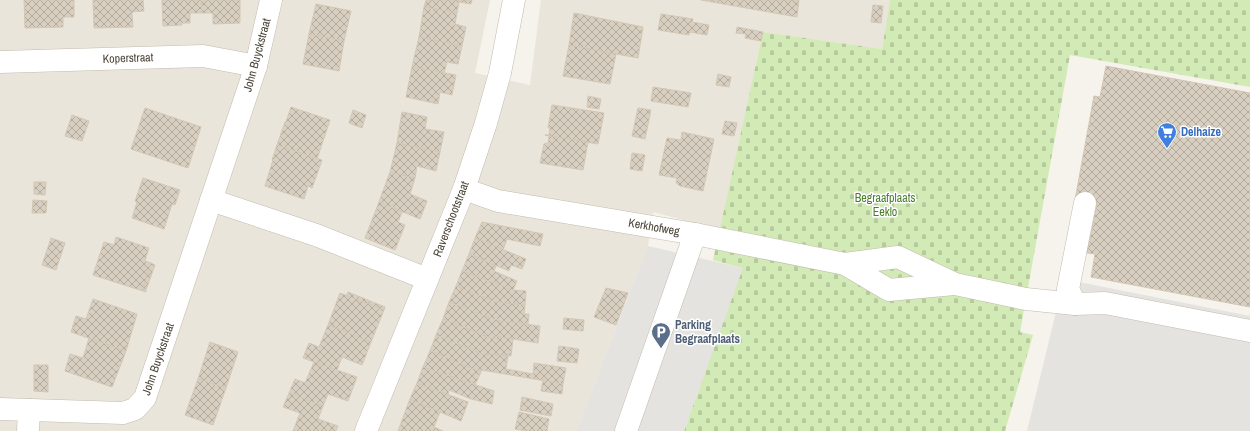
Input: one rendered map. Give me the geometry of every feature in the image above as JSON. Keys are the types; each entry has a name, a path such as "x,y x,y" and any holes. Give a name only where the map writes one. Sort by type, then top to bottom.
{"street":[{"name":"John Buyckstraat","path":"0,409 29,421 118,413 130,411 141,403 148,391 256,66 272,0"},
{"name":"Raverschootstraat","path":"366,431 464,189 486,123 500,73 514,0"},
{"name":"Koperstraat","path":"0,62 203,56 256,66"},
{"name":"Kerkhofweg","path":"464,189 498,200 695,234 845,264"},
{"path":"211,200 316,235 427,279"},
{"path":"1075,304 1068,289 1085,203"},
{"path":"626,431 695,234"},
{"path":"845,264 898,257 956,284 1026,299 1075,304 1105,303 1250,331"},
{"path":"845,264 889,290 956,284"}],"shaded area":[{"path":"0,0 490,0 475,73 530,85 541,0 890,0 882,49 763,32 720,230 653,212 648,246 576,431 0,431"},
{"name":"Parking Begraafplaats","path":"648,246 743,268 684,431 576,431"},
{"path":"1064,279 1250,316 1250,431 1027,431"}],"green space":[{"name":"Begraafplaats Eeklo","path":"890,0 1250,0 1250,87 1070,55 1020,332 1033,335 1005,431 684,431 742,268 713,260 763,32 882,49"}],"building":[{"path":"24,0 74,0 74,17 63,17 63,27 25,28"},
{"path":"93,0 143,0 144,11 132,12 133,27 94,28"},
{"path":"162,0 201,0 202,13 190,13 190,23 163,26"},
{"path":"201,0 240,0 240,23 213,24 213,13 202,13"},
{"path":"426,0 472,0 471,4 459,2 457,13 424,7"},
{"path":"701,0 799,0 797,17"},
{"path":"316,4 351,11 344,41 309,34"},
{"path":"873,5 883,6 881,23 871,22"},
{"path":"424,7 457,13 455,24 466,27 462,46 419,37"},
{"path":"574,13 643,27 638,58 569,45"},
{"path":"661,14 693,19 692,22 709,25 707,35 690,32 689,35 658,30"},
{"path":"737,27 763,32 761,41 745,38 746,34 736,33"},
{"path":"309,34 344,41 339,71 303,64"},
{"path":"419,37 462,46 458,64 447,62 444,73 412,67"},
{"path":"569,45 616,54 610,84 563,76"},
{"name":"Delhaize","path":"1106,66 1250,93 1250,307 1091,277 1095,254 1087,253 1097,204 1075,200 1094,96 1100,97"},
{"path":"412,67 456,75 452,95 440,92 438,104 406,97"},
{"path":"718,74 731,77 729,87 716,85"},
{"path":"653,87 691,93 688,107 651,101"},
{"path":"588,96 601,99 599,109 587,107"},
{"path":"552,105 604,113 598,144 545,135 549,135 550,128 548,128"},
{"path":"291,107 330,120 317,159 277,145"},
{"path":"145,108 201,127 188,168 131,149"},
{"path":"638,108 651,110 645,139 632,136"},
{"path":"353,110 366,115 362,128 349,123"},
{"path":"402,112 427,117 425,129 444,132 440,152 397,143"},
{"path":"72,115 89,121 82,141 65,136"},
{"path":"725,121 737,123 734,136 722,134"},
{"path":"682,132 714,139 703,191 680,186 676,183 677,178 659,175 667,138 681,140"},
{"path":"545,135 588,142 583,170 540,163 544,144 548,143 549,136"},
{"path":"397,143 440,152 436,171 417,166 415,178 390,172"},
{"path":"277,145 322,160 312,188 308,186 304,199 265,186"},
{"path":"632,153 645,155 642,171 630,169"},
{"path":"390,172 415,178 410,194 427,201 420,219 379,202"},
{"path":"143,178 180,190 175,205 172,204 164,229 132,218 137,202 135,201"},
{"path":"34,182 46,182 45,195 34,194"},
{"path":"33,200 47,201 46,213 32,213"},
{"path":"379,202 402,212 398,222 405,225 395,250 365,238"},
{"path":"482,222 543,234 540,246 507,239 503,250 475,238"},
{"path":"116,237 149,248 145,261 151,263 143,288 146,292 93,275 104,242 114,245"},
{"path":"51,238 65,243 56,270 42,265"},
{"path":"475,238 526,259 522,269 511,265 509,271 469,254"},
{"path":"469,254 496,266 494,271 517,281 513,290 462,271"},
{"path":"151,263 155,265 146,290 143,288"},
{"path":"462,271 513,290 526,291 525,305 495,302 456,286"},
{"path":"456,286 495,302 525,305 524,314 529,314 528,324 502,322 449,302"},
{"path":"606,288 628,293 616,325 594,317"},
{"path":"348,292 385,307 384,310 346,296"},
{"path":"340,293 384,310 371,342 328,325"},
{"path":"93,299 137,314 126,351 71,332 76,316 86,319"},
{"path":"449,302 502,322 540,326 538,343 494,336 493,339 443,319"},
{"path":"564,318 584,320 583,331 563,329"},
{"path":"443,319 493,339 494,336 513,339 511,356 488,354 487,356 436,335"},
{"path":"328,325 371,342 362,365 342,357 337,370 303,358 309,343 319,347"},
{"path":"436,335 487,356 488,354 508,356 505,374 481,370 481,372 430,351"},
{"path":"89,338 126,351 112,387 65,371 70,354 83,358"},
{"path":"210,342 238,352 226,388 198,379"},
{"path":"559,346 579,349 577,363 557,361"},
{"path":"430,351 481,372 475,385 423,367"},
{"path":"314,362 357,377 348,401 328,394 323,406 289,393 295,379 305,383"},
{"path":"534,363 566,368 563,384 505,374 506,369 533,374"},
{"path":"34,365 48,365 48,392 34,391"},
{"path":"423,367 494,391 492,404 471,399 449,390 448,395 417,383"},
{"path":"198,379 226,388 213,425 185,415"},
{"path":"543,380 563,384 562,394 541,391"},
{"path":"417,383 468,402 461,421 410,399"},
{"path":"289,393 323,406 318,419 338,426 336,431 293,431 300,413 283,407"},
{"path":"522,397 553,404 551,416 520,410"},
{"path":"410,399 440,412 434,427 443,431 398,431"},
{"path":"519,412 549,419 547,431 526,431 515,429"}],"place":[{"name":"Delhaize","path":"1167,149"},
{"name":"Parking Begraafplaats","path":"661,349"}]}
